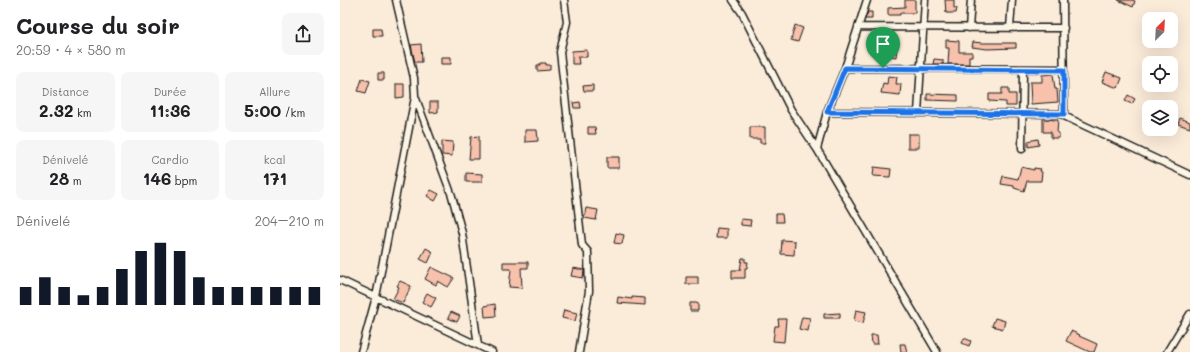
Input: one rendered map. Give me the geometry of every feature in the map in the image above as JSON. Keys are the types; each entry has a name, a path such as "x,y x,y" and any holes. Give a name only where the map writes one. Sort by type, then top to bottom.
{"street":[{"path":"361,352 376,297 415,96 414,78 396,0"},
{"path":"564,0 567,22 560,52 582,244 588,252 589,291 579,352"},
{"path":"733,0 742,13 791,110 817,149 937,352"},
{"path":"817,149 827,112 845,68 867,0"},
{"path":"918,113 925,0"},
{"path":"969,28 971,0"},
{"path":"1010,28 1012,0"},
{"path":"1063,0 1064,116 1190,175"},
{"path":"858,27 1064,28"},
{"path":"845,68 1064,70"},
{"path":"1022,149 1023,69"},
{"path":"415,96 452,196 462,233 478,345"},
{"path":"827,112 1064,114"},
{"path":"340,280 492,352"},
{"path":"1167,352 1190,314"}],"building":[{"path":"905,0 915,0 915,13 888,15 888,8 905,7"},
{"path":"945,0 954,0 954,8 957,8 956,13 946,13"},
{"path":"1118,0 1132,0 1135,1 1133,7"},
{"path":"868,12 872,12 872,19 865,19"},
{"path":"795,25 803,28 798,42 791,40"},
{"path":"373,29 381,29 382,36 373,36"},
{"path":"878,38 889,39 888,44 878,43"},
{"path":"946,40 959,41 959,52 972,52 972,56 969,56 969,64 948,64 949,48 946,48"},
{"path":"973,42 1016,43 1016,48 987,49 972,47"},
{"path":"421,44 422,62 415,62 411,45"},
{"path":"887,46 897,47 896,57 886,55"},
{"path":"587,50 587,57 578,57 579,64 572,64 572,51"},
{"path":"441,57 451,57 451,64 441,64"},
{"path":"934,59 943,60 943,64 933,64"},
{"path":"540,63 550,65 550,70 537,71 537,65 540,65"},
{"path":"1106,72 1122,78 1118,88 1102,82"},
{"path":"378,73 384,73 384,80 378,80"},
{"path":"1053,74 1055,89 1057,89 1058,102 1031,104 1030,82 1042,82 1042,75"},
{"path":"888,76 897,77 896,84 901,84 900,95 881,93 883,83 887,84"},
{"path":"362,79 370,81 366,93 358,91"},
{"path":"396,84 404,84 404,97 396,98"},
{"path":"593,85 593,91 584,91 583,86"},
{"path":"1002,88 1009,88 1009,94 1016,94 1016,106 1006,106 1006,102 989,101 989,94 1002,94"},
{"path":"927,94 958,95 958,101 927,100"},
{"path":"1128,95 1135,99 1132,104 1125,101"},
{"path":"430,102 438,102 438,112 430,113"},
{"path":"580,102 581,108 574,108 573,103"},
{"path":"1180,118 1190,122 1190,128 1178,124"},
{"path":"1043,119 1058,120 1057,133 1059,133 1059,138 1051,138 1051,132 1043,132"},
{"path":"588,127 595,127 596,134 588,134"},
{"path":"750,127 765,127 765,143 760,143 760,139 750,139"},
{"path":"525,130 537,130 538,141 525,142"},
{"path":"908,134 919,134 919,148 908,148"},
{"path":"479,136 479,159 469,159 471,137"},
{"path":"1038,139 1039,145 1028,147 1028,141"},
{"path":"442,141 453,142 452,156 442,155"},
{"path":"607,157 619,157 619,168 607,168"},
{"path":"874,167 891,169 890,177 873,176"},
{"path":"1021,167 1034,170 1034,168 1041,169 1041,181 1027,181 1024,191 1014,188 1014,186 1001,184 1003,176 1018,179"},
{"path":"466,173 482,174 482,182 466,182"},
{"path":"431,190 439,194 435,201 427,196"},
{"path":"586,208 598,210 596,220 584,218"},
{"path":"776,214 782,214 783,222 776,222"},
{"path":"741,219 751,220 750,226 741,225"},
{"path":"717,228 727,229 727,238 716,238"},
{"path":"616,233 624,235 622,244 614,243"},
{"path":"782,240 795,241 794,255 781,254"},
{"path":"426,248 433,252 428,263 420,259"},
{"path":"742,258 745,258 745,262 748,262 747,268 745,268 745,278 732,278 732,270 740,270"},
{"path":"503,262 528,262 528,268 521,268 522,288 509,287 511,269 503,269"},
{"path":"431,267 454,278 448,287 438,281 436,285 425,279"},
{"path":"573,268 584,270 583,278 571,276"},
{"path":"686,277 698,277 698,284 686,284"},
{"path":"400,281 411,286 403,303 393,299 399,287 397,286"},
{"path":"427,293 436,298 431,307 422,302"},
{"path":"618,297 632,299 632,297 645,298 645,305 617,303"},
{"path":"690,303 698,303 698,311 690,311"},
{"path":"495,304 496,316 485,317 484,306"},
{"path":"564,310 577,313 575,321 562,318"},
{"path":"856,310 866,312 863,323 854,321"},
{"path":"451,312 460,316 457,322 448,318"},
{"path":"840,313 840,318 824,318 824,314"},
{"path":"802,317 810,318 808,331 799,329"},
{"path":"995,318 1005,321 1003,329 992,326"},
{"path":"778,319 786,319 784,342 773,341 775,326 779,326"},
{"path":"1071,331 1097,344 1094,352 1090,352 1066,341"},
{"path":"871,335 877,335 878,344 872,344"},
{"path":"964,338 971,341 969,346 962,343"},
{"path":"900,344 905,344 907,352 901,352"}],"route":[{"path":"845,68 883,68 1064,70 1064,114 827,112 845,68"}]}
